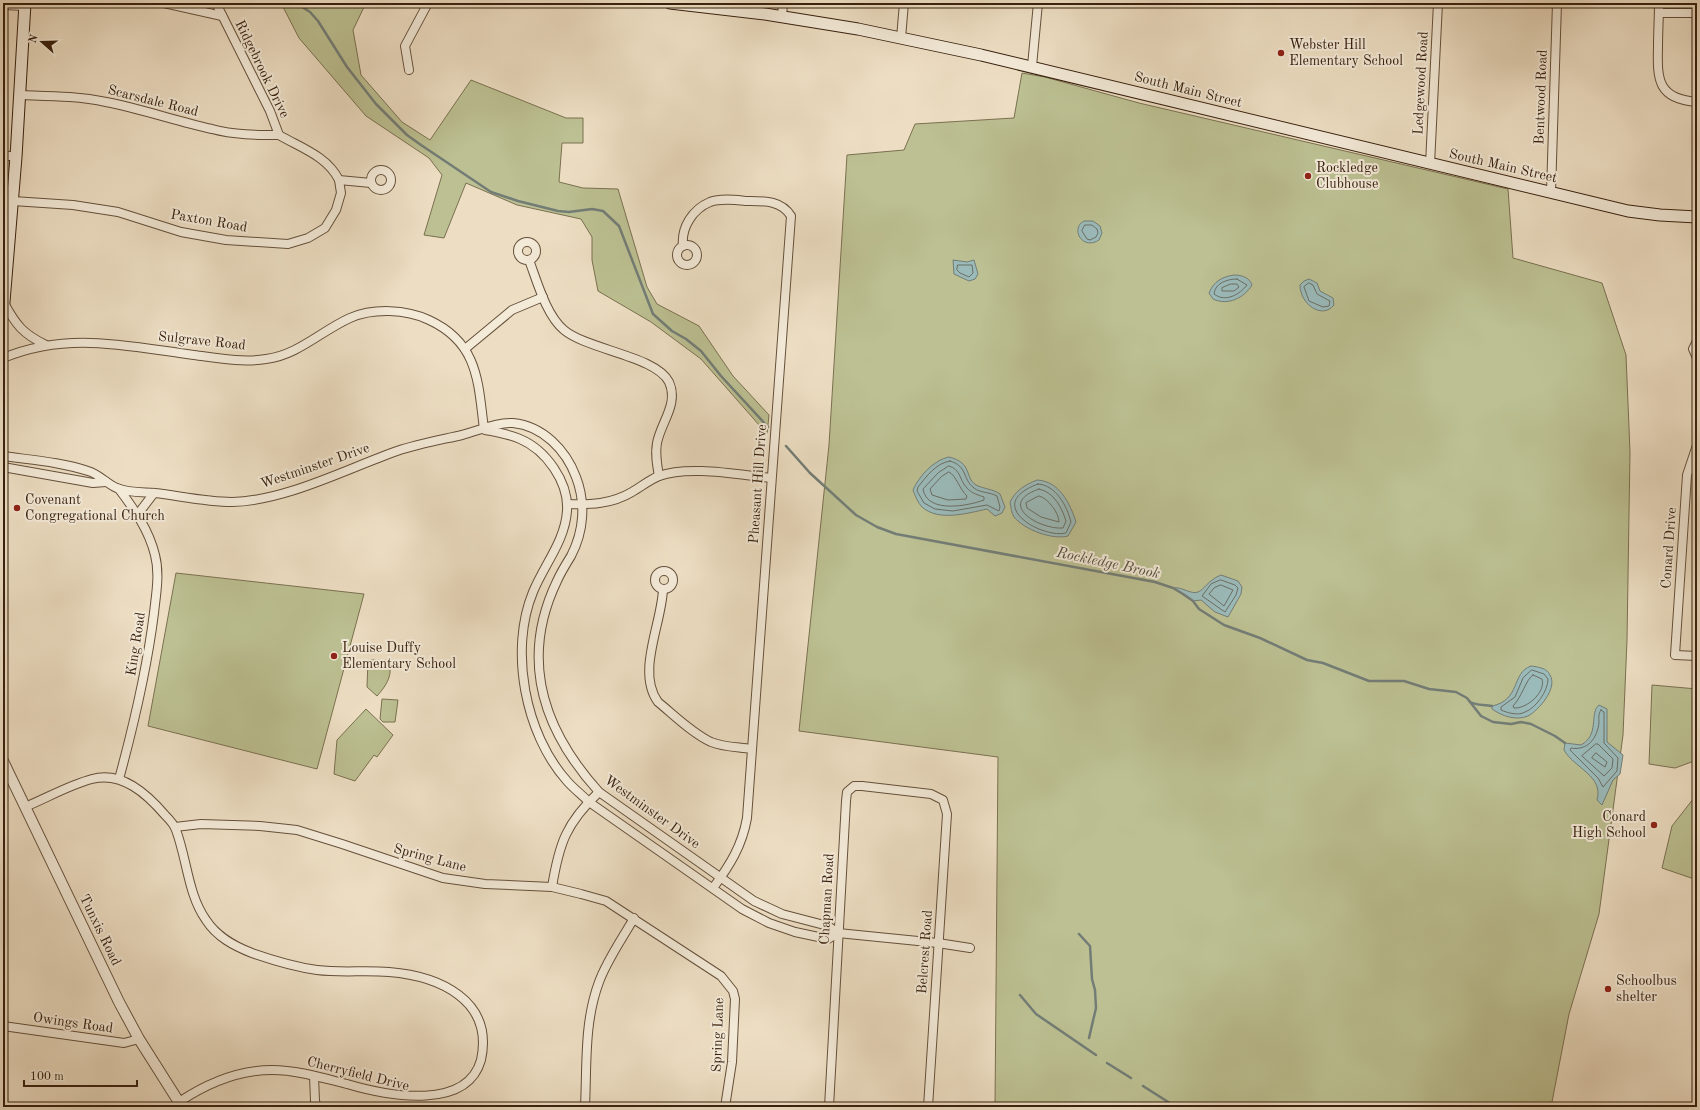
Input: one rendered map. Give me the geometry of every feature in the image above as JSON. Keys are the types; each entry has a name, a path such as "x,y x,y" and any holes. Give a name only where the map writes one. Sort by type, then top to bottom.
{"main road":[{"name":"South Main Street","path":"670,3 782,17 901,38 1032,66 1157,99 1645,214 1697,217"},
{"path":"4,308 21,95 25,5"}],"street":[{"path":"164,3 222,16"},
{"name":"Ridgebrook Drive","path":"216,3 270,111 279,135 324,160 331,167 339,180"},
{"path":"409,70 406,46 428,3"},
{"path":"782,17 783,3"},
{"path":"901,38 904,3"},
{"path":"1032,66 1038,3"},
{"name":"Ledgewood Road","path":"1430,164 1438,3"},
{"name":"Bentwood Road","path":"1551,192 1557,3"},
{"path":"1659,3 1657,69 1659,81 1666,92 1672,96 1687,101 1697,102"},
{"path":"3,5 25,5"},
{"path":"1659,13 1697,13"},
{"name":"Scarsdale Road","path":"21,95 77,97 97,100 156,113 213,130 252,135 279,135"},
{"path":"3,155 16,157"},
{"path":"339,180 371,183"},
{"name":"Paxton Road","path":"13,201 73,205 118,212 181,232 226,240 288,244 308,238 325,228 336,210 341,193 339,180"},
{"name":"Pheasant Hill Drive","path":"683,246 682,237 689,219 697,210 711,202 723,200 771,202 780,204 787,209 791,216 747,818 744,837 737,852 713,888"},
{"path":"529,260 543,297 556,321 569,334 649,366 666,377 672,397 669,411 657,442 656,455 659,476"},
{"path":"465,349 512,310 543,297"},
{"path":"4,308 19,328 32,338 46,345"},
{"name":"Sulgrave Road","path":"3,358 30,348 74,342 105,343 230,360 266,359 302,348 350,318 361,315 390,312 411,314 429,320 446,330 465,349 476,373 484,430"},
{"path":"1697,341 1693,349 1697,358"},
{"name":"Westminster Drive","path":"3,456 89,471 118,489 211,501 255,500 279,495 399,450 484,430 501,424 511,423 529,427 546,435 563,454 572,467 580,488 583,505 579,537 571,555 557,579 544,614 539,642 542,696 559,739 585,776 599,792 754,901 782,914 828,926 838,933 938,943 970,948"},
{"name":"Westminster Drive","path":"484,430 513,436 537,450 554,469 559,479 567,504 566,520 558,544 541,574 528,609 522,640 522,667 529,710 543,742 555,764 567,781 589,802 742,909 769,923 794,932 828,938 838,933"},
{"name":"Conard Drive","path":"1697,445 1687,475 1675,655 1697,656"},
{"path":"3,467 92,483 106,482"},
{"path":"567,504 583,505 617,500 659,476 693,470 772,478"},
{"name":"King Road","path":"118,489 138,514 155,553 157,569 156,595 146,668 119,779"},
{"path":"138,514 154,493"},
{"path":"663,589 650,667 649,680 654,696 658,702 711,742 721,745 751,749"},
{"name":"Tunxis Road","path":"3,761 116,995 139,1039 180,1105"},
{"path":"25,807 93,778 108,777 119,779 139,790 154,802 175,827"},
{"name":"Chapman Road","path":"829,1107 847,792 854,786 862,786 931,794 943,800"},
{"path":"552,887 556,861 562,841 572,821 599,792"},
{"name":"Belcrest Road","path":"928,1107 947,814 943,800"},
{"name":"Spring Lane","path":"175,827 202,824 260,826 297,830 443,878 485,884 552,887 606,901 721,976 733,991 732,1062 725,1107"},
{"name":"Cherryfield Drive","path":"175,827 197,903 205,920 218,934 235,945 282,962 316,970 388,972 423,979 458,994 470,1004 479,1018 484,1035 482,1056 478,1074 468,1088 454,1098 428,1102 406,1100 383,1096 314,1076 272,1070 247,1072 209,1085 180,1105"},
{"path":"586,1107 587,1037 591,1009 599,981 634,918"},
{"name":"Owings Road","path":"3,1026 124,1043 139,1039"},
{"path":"314,1076 315,1102 317,1107"}],"green space":[{"path":"281,3 366,3 353,30 361,75 402,122 430,140 471,80 566,118 583,118 583,143 562,143 559,182 583,188 618,189 647,287 657,304 699,326 733,376 769,415 767,434 701,359 651,322 598,291 592,260 592,237 581,219 517,205 466,183 444,238 424,235 442,175 429,158 366,116 299,38"},
{"path":"1022,73 1045,77 1139,103 1508,189 1513,258 1602,283 1626,355 1630,452 1627,640 1623,735 1599,914 1569,1014 1551,1107 995,1107 998,757 799,731 829,445 847,155 904,150 915,124 1014,118"},
{"path":"176,573 364,594 317,769 148,726"},
{"path":"368,660 387,660 389,665 390,674 386,684 377,696 367,687"},
{"path":"1652,685 1697,689 1697,760 1675,768 1649,764"},
{"path":"382,699 398,700 395,722 383,722 380,719"},
{"path":"366,709 393,735 377,757 374,755 355,781 334,774 337,740"},
{"path":"1697,794 1697,880 1662,868 1672,826"}],"water":[{"path":"1084,221 1093,221 1100,226 1102,233 1099,240 1093,243 1083,241 1078,233 1078,228"},
{"path":"953,260 967,262 974,260 978,274 975,279 969,281 954,274"},
{"path":"1234,275 1243,276 1249,280 1252,285 1249,290 1235,300 1224,302 1213,299 1209,293 1213,285 1222,278"},
{"path":"1309,279 1317,283 1320,291 1333,298 1334,305 1324,311 1312,308 1308,304 1301,292 1300,285"},
{"path":"949,457 957,460 965,466 972,482 976,485 1000,494 1005,507 1002,513 995,516 987,509 963,514 945,515 929,512 919,504 913,490 919,479 938,461"},
{"path":"1037,480 1052,484 1067,501 1076,522 1068,536 1054,537 1039,533 1025,526 1014,517 1010,502 1012,498 1021,488"},
{"path":"1221,575 1238,581 1242,587 1241,594 1228,617 1215,612 1201,600 1193,601 1173,588 1179,588 1195,593 1213,579"},
{"path":"1531,666 1542,668 1547,671 1552,680 1549,692 1542,704 1528,716 1519,718 1505,716 1492,709 1492,706 1501,703 1508,698 1521,674 1525,669"},
{"path":"1599,705 1607,709 1607,742 1623,755 1620,774 1613,780 1602,805 1597,800 1598,792 1592,778 1574,762 1564,750 1565,743 1581,745 1587,741 1592,730 1596,709"}],"waterway":[{"name":"Rockledge Brook","path":"296,3 310,12 318,21 347,67 376,104 407,135 421,145 491,192 518,201 558,211 569,212 592,209 603,211 619,226 653,314 672,331 686,339 701,351 721,376 768,427"},
{"name":"Rockledge Brook","path":"786,446 810,473 856,515 877,527 896,534 1155,582 1173,588 1183,594 1193,601 1199,609 1224,625 1260,638 1307,660 1323,663 1369,681 1404,681 1429,689 1456,692 1467,698 1481,716 1493,722 1511,724 1521,722 1531,724 1555,736 1565,743"},
{"path":"1470,702 1492,706"},
{"path":"1079,934 1090,946 1092,979 1095,990 1096,1008 1089,1038"},
{"path":"1020,995 1036,1014 1096,1055"},
{"path":"1107,1063 1131,1078"},
{"path":"1143,1086 1176,1107"}],"place":[{"name":"Webster Hill Elementary School","path":"1281,53"},
{"name":"Rockledge Clubhouse","path":"1308,176"},
{"name":"Covenant Congregational Church","path":"17,508"},
{"name":"Louise Duffy Elementary School","path":"334,656"},
{"name":"Conard High School","path":"1654,825"},
{"name":"Schoolbus shelter","path":"1608,989"}]}
